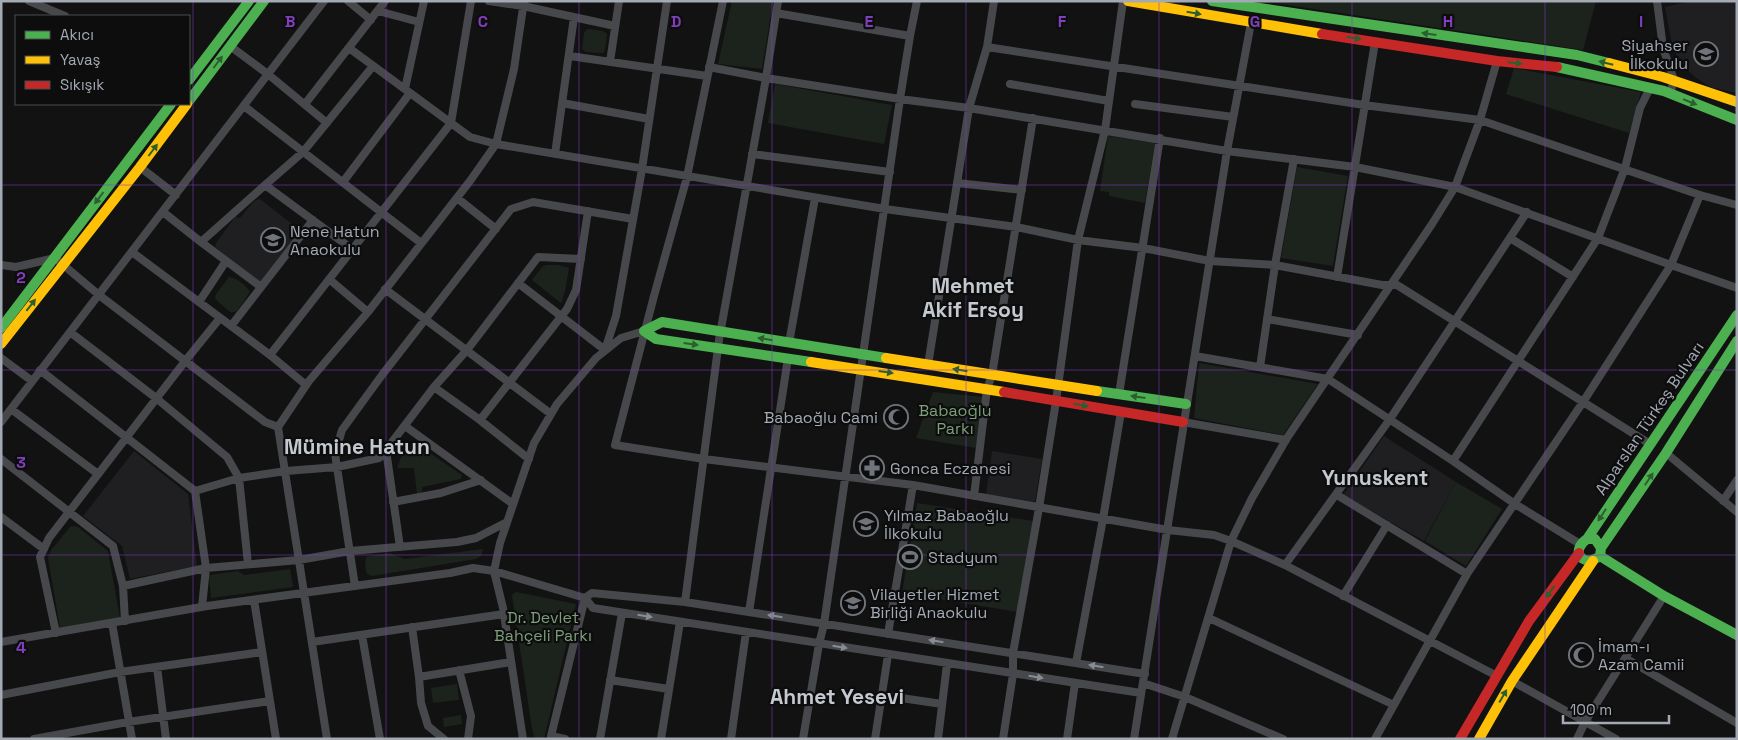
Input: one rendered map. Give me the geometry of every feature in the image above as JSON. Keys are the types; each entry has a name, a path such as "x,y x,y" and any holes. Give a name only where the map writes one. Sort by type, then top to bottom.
{"street":[{"path":"30,1 63,15"},
{"path":"190,79 249,1"},
{"path":"190,99 264,1"},
{"path":"1,422 324,1"},
{"path":"348,1 371,20"},
{"path":"305,104 385,1"},
{"path":"343,182 407,91 424,1"},
{"path":"270,355 451,123 471,1"},
{"path":"489,1 523,3 615,26"},
{"path":"610,62 619,1"},
{"path":"605,350 616,316 642,169 667,1"},
{"path":"723,1 687,177 644,331 615,446 913,485 1168,530 1214,535 1285,565 1497,676"},
{"path":"685,602 718,347 778,1"},
{"path":"803,739 824,624 900,99 917,1"},
{"path":"928,365 969,108 987,47 994,1"},
{"path":"1003,739 1013,674 1013,653 1056,401 1078,240 1105,130 1123,1"},
{"path":"1128,1 1251,23 1497,61 1566,68 1670,94 1737,120"},
{"path":"1212,1 1577,55 1674,80 1737,102"},
{"path":"1657,1 1663,48 1674,80 1670,94"},
{"path":"325,738 278,427 306,385 368,312 457,198 496,144 514,69 523,3"},
{"path":"378,11 419,22"},
{"path":"776,13 910,36"},
{"path":"555,154 574,17"},
{"path":"1134,739 1227,150 1251,23"},
{"path":"1337,277 1375,42"},
{"path":"230,46 327,123"},
{"path":"987,47 1480,120 1737,205"},
{"path":"349,48 470,137 496,144 815,198 1016,227 1078,240 1143,248 1210,261 1275,265 1337,277 1397,285 1650,444"},
{"path":"570,56 707,76"},
{"path":"1172,739 1231,541 1252,498 1286,440 1432,224 1455,186 1480,120 1497,61"},
{"path":"201,242 303,152 373,66"},
{"path":"709,67 766,78 969,108 1227,150 1355,167 1455,186 1737,288"},
{"path":"1010,84 1109,100"},
{"path":"1453,460 1598,238 1625,168 1640,108 1650,88"},
{"path":"562,103 649,119"},
{"path":"1135,104 1233,117"},
{"path":"1,328 170,105"},
{"path":"1,344 140,167 186,105"},
{"path":"244,106 421,243"},
{"path":"974,496 987,389 992,375 1033,118"},
{"path":"1119,394 1160,138"},
{"path":"752,154 890,172"},
{"path":"1260,367 1275,265 1294,159"},
{"path":"140,167 176,195"},
{"path":"957,183 1022,190"},
{"path":"265,185 352,249"},
{"path":"1376,739 1428,641 1467,574 1583,402 1671,265 1700,194"},
{"path":"457,198 496,229"},
{"path":"789,342 815,198"},
{"path":"355,586 335,454 342,430 382,375 511,209 534,202 633,219"},
{"path":"480,420 568,309 576,290 588,211"},
{"path":"163,212 261,287"},
{"path":"1285,565 1390,419 1527,212"},
{"path":"231,326 312,220"},
{"path":"1510,238 1573,277"},
{"path":"132,252 270,355 306,385"},
{"path":"195,491 239,478 337,467 378,458 434,387 467,350 538,257 581,259"},
{"path":"1,265 16,267 55,258"},
{"path":"55,258 99,295 265,422 278,427"},
{"path":"199,302 226,261"},
{"path":"329,279 368,312"},
{"path":"518,284 605,350"},
{"path":"385,290 551,414"},
{"path":"1,321 16,309"},
{"name":"Alparslan Türkeş Bulvarı","path":"1460,739 1529,621 1737,315"},
{"path":"56,633 40,557 49,538 220,318"},
{"path":"1267,319 1358,335"},
{"path":"523,739 504,614 494,571 500,543 534,443 551,414 596,358 621,338 644,331 662,322 1186,404"},
{"path":"644,331 656,339 987,389 1286,440"},
{"path":"70,332 156,398 227,457 239,478 248,564"},
{"name":"Alparslan Türkeş Bulvarı","path":"1479,739 1512,681 1598,555 1735,347"},
{"path":"1195,356 1328,379 1453,460 1515,504 1582,545"},
{"path":"1,358 32,381"},
{"path":"749,612 788,358"},
{"path":"40,370 195,491 206,568 202,607"},
{"path":"434,387 529,459"},
{"path":"10,410 98,474"},
{"path":"1076,663 1121,412"},
{"path":"405,426 513,504"},
{"path":"386,450 400,547"},
{"path":"1666,453 1737,512"},
{"path":"1,459 113,546 122,586 125,621"},
{"path":"393,502 441,493 480,480"},
{"path":"1723,500 1737,480"},
{"path":"888,634 913,485"},
{"path":"1337,495 1467,574"},
{"path":"1,517 44,550"},
{"path":"122,586 206,568 299,560 350,551 457,542 476,538 507,522"},
{"path":"1343,596 1387,525"},
{"path":"1582,545 1595,539 1598,555"},
{"path":"1582,545 1583,559 1598,555 1664,596 1736,634"},
{"path":"1,642 202,607 450,573 473,568 494,571 585,598 593,608 1141,693"},
{"path":"565,739 551,736 585,598 592,593 685,602 1145,674"},
{"path":"1577,739 1585,722 1664,596"},
{"path":"254,600 276,739"},
{"path":"600,739 622,613"},
{"path":"312,642 504,614"},
{"path":"1208,618 1394,705"},
{"path":"661,739 680,622"},
{"path":"112,623 132,739"},
{"path":"412,627 421,703 428,726 444,739"},
{"path":"731,739 746,632"},
{"path":"362,635 380,739"},
{"path":"1,695 120,672 262,652"},
{"path":"874,739 888,655"},
{"path":"1625,658 1737,723"},
{"path":"419,677 511,662"},
{"path":"938,739 947,664"},
{"path":"157,667 166,739"},
{"path":"459,670 471,716 468,739"},
{"path":"610,680 669,689"},
{"path":"1512,681 1616,739"},
{"path":"1067,739 1075,683"},
{"path":"1143,683 1186,697 1283,739"},
{"path":"881,695 942,704"},
{"path":"34,739 128,722 270,701"}],"shaded area":[{"name":"Siyahser İlkokulu","path":"1691,1 1737,1 1737,93 1710,87 1695,77 1680,63 1672,45 1665,7"},
{"path":"260,199 301,231 263,281 258,282 215,247 235,217 240,218 254,201"},
{"path":"1384,436 1456,482 1424,541 1343,495"},
{"path":"134,451 188,494 197,566 130,579 122,546 83,516"},
{"path":"992,451 1042,459 1035,502 986,495"}],"green space":[{"path":"732,1 773,1 762,69 718,64"},
{"path":"1262,1 1596,1 1583,50"},
{"path":"589,29 603,31 607,34 603,53 586,52 582,49 584,33"},
{"path":"1514,68 1641,92 1629,133 1506,94"},
{"path":"775,84 892,105 884,144 768,123"},
{"path":"1108,136 1155,143 1145,203 1109,196 1109,192 1100,191"},
{"path":"1297,167 1348,176 1333,266 1281,258"},
{"path":"546,265 559,265 569,268 561,303 532,280 542,267"},
{"path":"229,277 241,282 250,292 237,311 234,312 230,312 215,299 216,294"},
{"path":"1199,363 1318,384 1283,435 1194,418"},
{"name":"Babaoğlu Parkı","path":"933,392 984,397 976,448 916,438"},
{"path":"414,442 462,475 461,479 422,487 422,492 417,494 414,468 397,468 404,449"},
{"path":"1456,482 1502,509 1466,566 1425,541"},
{"path":"917,503 1033,521 1018,612 902,593"},
{"path":"71,526 78,527 108,551 120,618 60,628 48,558 51,550"},
{"path":"483,549 481,556 476,559 372,576 367,574 365,564 366,557 389,553 405,559"},
{"path":"290,569 293,587 211,598 209,575 238,571 244,575"},
{"name":"Dr. Devlet Bahçeli Parkı","path":"516,592 576,604 544,739 535,739 532,729 512,595"},
{"path":"457,684 459,700 433,703 431,688"},
{"path":"461,715 462,724 444,727 443,718"}],"traffic: fast":[{"path":"190,79 249,1"},
{"path":"190,100 264,1"},
{"path":"1212,1 1577,55 1609,63"},
{"path":"1557,67 1664,91 1737,120"},
{"path":"1,328 170,105"},
{"path":"1587,539 1595,539 1601,548 1600,556 1594,559 1583,559 1580,556 1579,548 1587,539 1737,315"},
{"path":"811,362 656,339 644,331 662,322 886,358"},
{"path":"1601,548 1666,453 1737,341"},
{"path":"1097,391 1186,404"},
{"path":"1600,556 1664,596 1737,635"}],"traffic: slow":[{"path":"1128,1 1322,34"},
{"path":"1609,63 1663,77 1737,102"},
{"path":"1,344 186,105"},
{"path":"886,358 1097,391"},
{"path":"811,362 1004,392"},
{"path":"1479,739 1512,681 1593,561"}],"traffic: jam":[{"path":"1322,34 1497,61 1557,67"},
{"path":"1004,392 1183,422"},
{"path":"1460,739 1529,621 1579,553"}],"place":[{"name":"Siyahser İlkokulu","path":"1706,54"},
{"name":"Nene Hatun Anaokulu","path":"273,240"},
{"name":"Babaoğlu Cami","path":"896,417"},
{"name":"Gonca Eczanesi","path":"872,468"},
{"name":"Yılmaz Babaoğlu İlkokulu","path":"866,524"},
{"name":"Stadyum","path":"910,557"},
{"name":"Vilayetler Hizmet Birliği Anaokulu","path":"853,603"},
{"name":"İmam-ı Azam Camii","path":"1581,655"}],"district":[{"name":"Mehmet Akif Ersoy","path":"973,298"},
{"name":"Mümine Hatun","path":"357,447"},
{"name":"Yunuskent","path":"1375,478"},
{"name":"Ahmet Yesevi","path":"837,697"}]}
